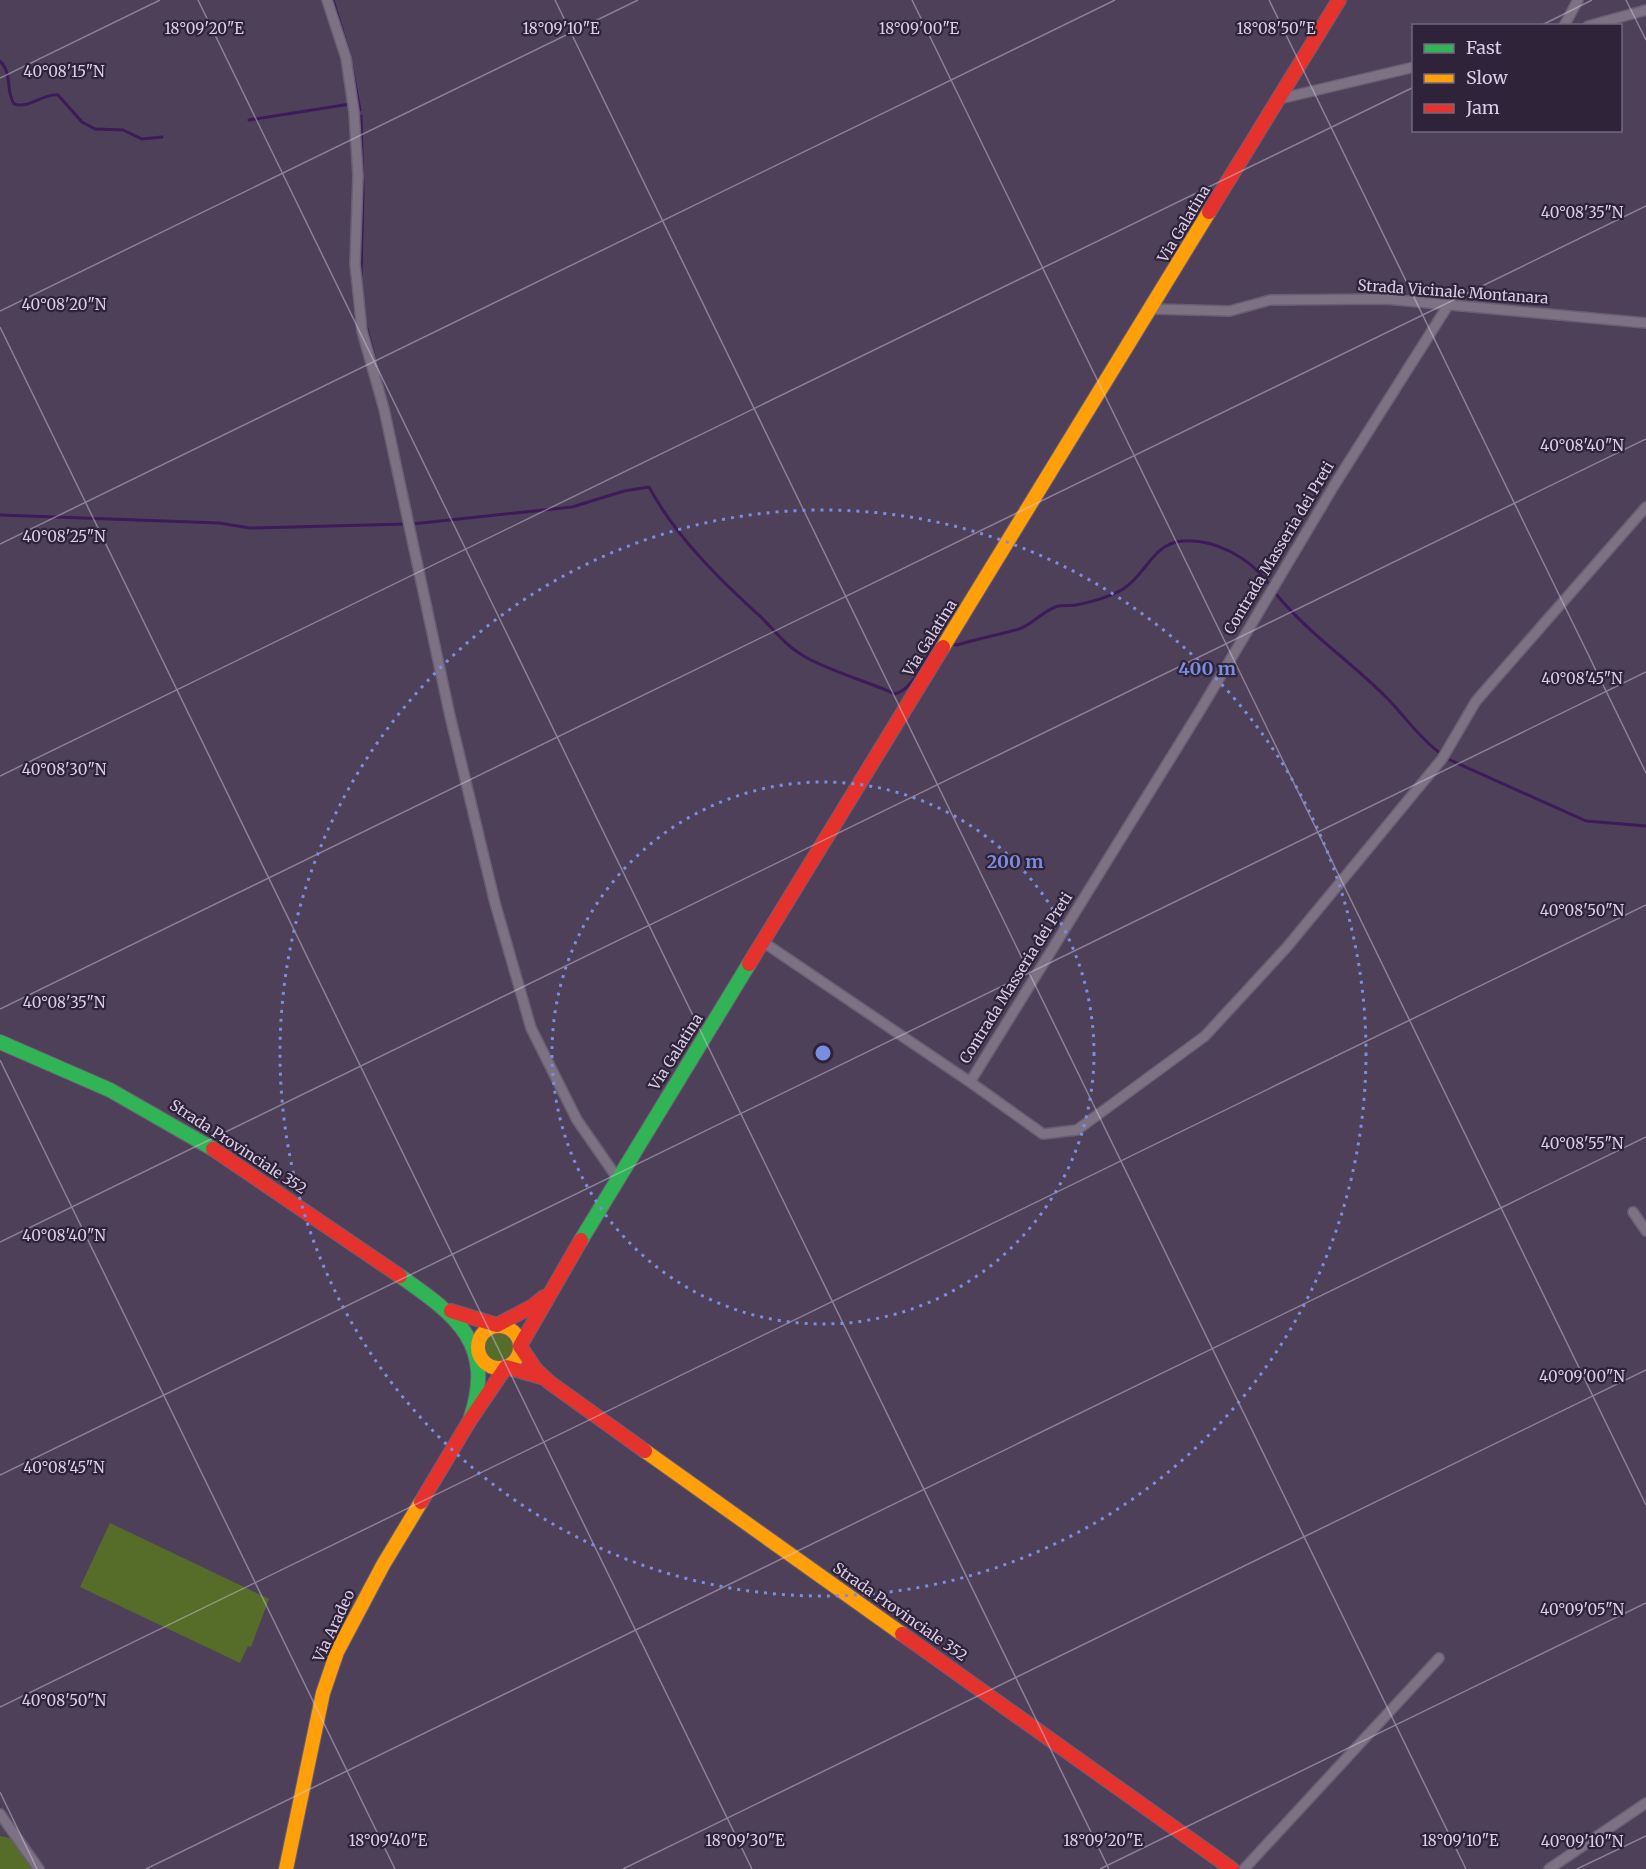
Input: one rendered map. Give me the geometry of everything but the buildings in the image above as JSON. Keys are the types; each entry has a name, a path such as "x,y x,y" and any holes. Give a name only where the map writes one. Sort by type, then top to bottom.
{"main road":[{"name":"Via Galatina","path":"520,1346 548,1293 1339,0"},
{"name":"Strada Provinciale 352","path":"0,1042 144,1107 197,1138 280,1192 444,1307 469,1319 497,1325"},
{"name":"Via Galatina","path":"497,1325 533,1306 548,1293"},
{"name":"Strada Provinciale 352","path":"444,1307 462,1327 478,1354"},
{"path":"497,1325 513,1331 520,1346 515,1361 506,1367 488,1365 478,1354 477,1344 481,1335 497,1325"},
{"name":"Strada Provinciale 352","path":"520,1346 536,1370 549,1382 1232,1869"},
{"name":"Via Aradeo","path":"470,1420 478,1396 478,1354"},
{"name":"Strada Provinciale 352","path":"506,1367 530,1372 549,1382"},
{"name":"Via Aradeo","path":"286,1869 323,1694 337,1652 361,1604 470,1420 506,1367"}],"street":[{"path":"327,0 346,58 354,112 358,176 355,264 357,303 384,409 408,525 492,892 531,1028 577,1120 618,1179"},
{"path":"1565,24 1578,0"},
{"path":"1595,24 1646,10"},
{"path":"1279,99 1412,67"},
{"name":"Strada Vicinale Montanara","path":"1152,309 1230,311 1270,300 1386,299 1447,307 1494,308 1646,323"},
{"name":"Contrada Masseria dei Preti","path":"1447,307 1335,484 1200,709 970,1082 1043,1134 1077,1130 1205,1036 1287,947 1442,759 1476,701 1646,507"},
{"path":"763,942 970,1082"},
{"path":"1633,1212 1646,1231"},
{"path":"1244,1869 1439,1658"},
{"path":"1548,1869 1646,1803"},
{"path":"0,1814 39,1869"}],"green space":[{"path":"499,1330 511,1335 516,1347 511,1359 499,1364 487,1359 482,1347 487,1335"},
{"path":"110,1523 269,1599 251,1647 248,1646 240,1663 80,1587"},
{"path":"0,1836 14,1839 35,1869 0,1869"}],"waterway":[{"path":"333,0 350,56"},
{"path":"0,61 8,77 11,99 14,104 31,103 47,96 58,95 82,122 95,129 123,130 142,139 162,137"},
{"path":"351,62 360,110"},
{"path":"249,120 350,104"},
{"path":"361,116 363,192 361,277"},
{"path":"352,276 356,317"},
{"path":"365,321 380,379"},
{"path":"412,524 572,507 624,491 649,487 672,523 730,589 785,642 813,661 895,694 902,691 914,679 936,641 942,642"},
{"path":"0,515 219,523 250,528 406,524"},
{"path":"951,644 957,645 1019,629 1058,606 1082,604 1112,594 1131,583 1163,548 1182,541 1219,546 1251,565 1268,583"},
{"path":"1276,594 1315,634 1386,697 1418,733 1440,753"},
{"path":"1450,760 1586,821 1646,826"}],"traffic: fast":[{"path":"581,1240 749,964"},
{"path":"0,1042 110,1090 213,1149"},
{"path":"400,1276 439,1305 466,1334 474,1352 478,1371 477,1394 470,1420"}],"traffic: slow":[{"path":"943,647 1209,212"},
{"path":"499,1326 507,1327 514,1332 519,1339 520,1347 519,1355 514,1362 507,1367 499,1368 491,1367 484,1362 479,1355 478,1347 479,1339 484,1332 491,1327 499,1326"},
{"path":"645,1451 902,1634"},
{"path":"286,1869 323,1693 337,1652 383,1565 421,1502"}],"traffic: jam":[{"path":"1209,212 1339,0"},
{"path":"749,964 943,647"},
{"path":"213,1149 400,1276"},
{"path":"581,1240 520,1346 536,1370 549,1382 645,1451"},
{"path":"451,1311 497,1325 533,1306 544,1297"},
{"path":"421,1502 470,1420 506,1367 541,1377"},
{"path":"902,1634 1232,1869"}]}
